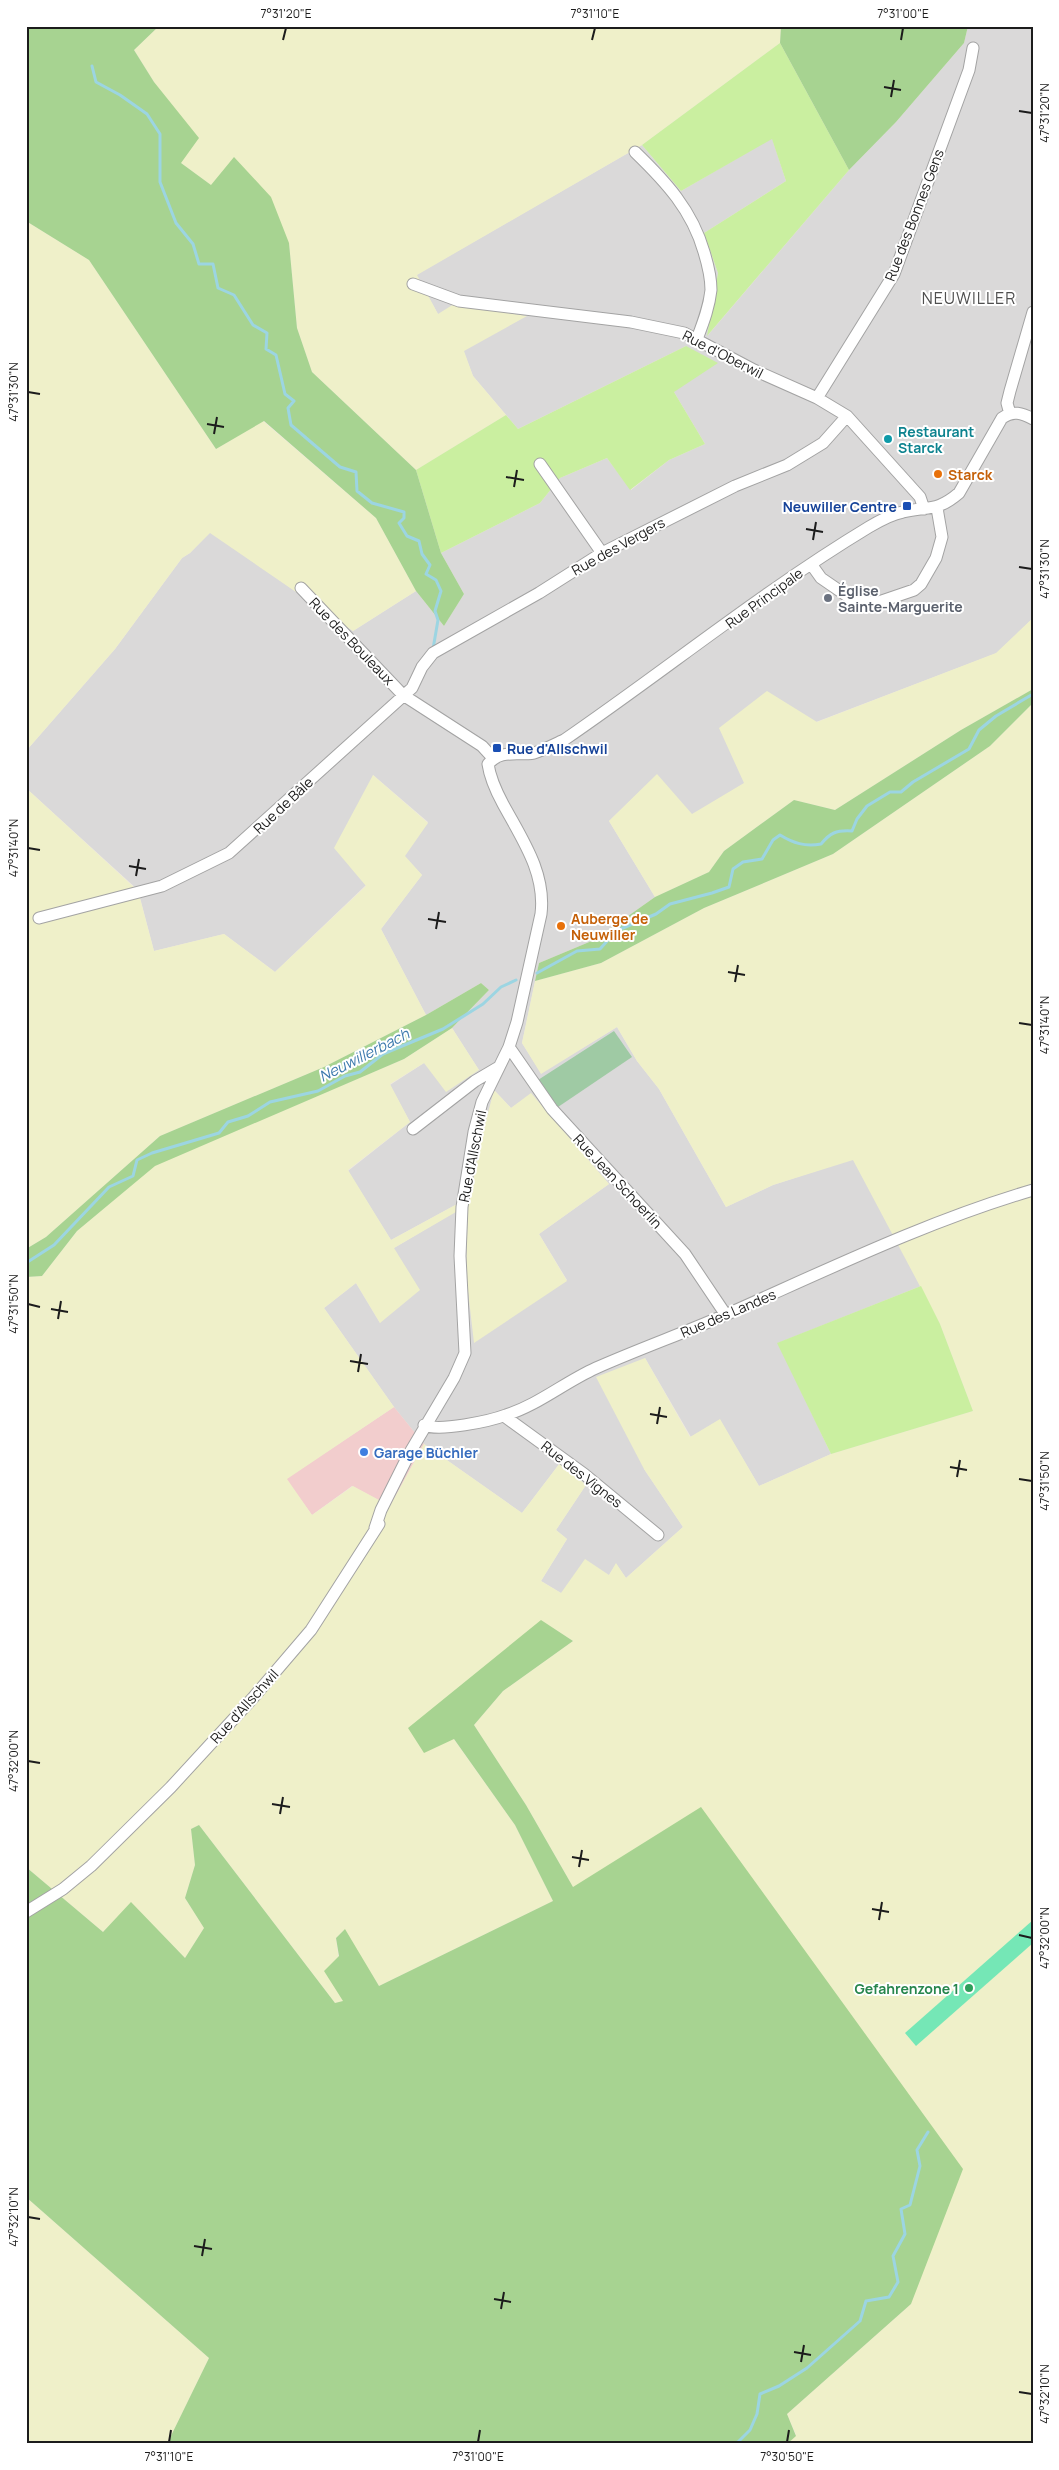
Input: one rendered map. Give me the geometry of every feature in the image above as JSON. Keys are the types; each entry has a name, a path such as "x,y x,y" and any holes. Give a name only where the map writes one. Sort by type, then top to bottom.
{"street":[{"name":"Rue des Bonnes Gens","path":"817,398 894,274 970,70 973,48"},
{"path":"635,152 684,205 702,246 709,269 710,292 706,314 697,339"},
{"name":"Rue d'Oberwil","path":"413,284 459,300 653,325 697,339 754,370 817,398 847,416 920,496 924,509"},
{"path":"1033,312 1009,397 1010,414 1018,412 1033,419"},
{"name":"Rue Principale","path":"493,758 504,754 534,753 564,740 811,564 871,526 903,512 937,508 959,493 1000,422 1010,414"},
{"name":"Rue des Vergers","path":"403,695 412,688 422,667 434,653 539,593 602,553 734,486 787,466 823,443 847,416"},
{"path":"540,464 602,553"},
{"path":"811,564 822,578 854,600 876,603 914,590 921,584 936,558 942,537 937,508"},
{"name":"Rue des Bouleaux","path":"301,588 403,695"},
{"path":"403,695 482,746 493,758"},
{"name":"Rue de Bâle","path":"39,918 162,886 229,853 268,820 403,695"},
{"name":"Rue d'Allschwil","path":"26,1912 63,1890 91,1866 171,1786 252,1700 311,1630 375,1528 381,1510 389,1498 424,1425 454,1378 465,1353 460,1256 462,1207 474,1132 482,1102 497,1068 509,1047 517,1022 543,898 533,860 489,774 488,764 493,758"},
{"name":"Rue Jean Schoerlin","path":"509,1047 552,1109 685,1254 726,1315"},
{"path":"413,1129 475,1081 497,1068"},
{"name":"Rue des Landes","path":"424,1425 438,1428 504,1416 526,1407 594,1369 726,1315 934,1223 1033,1190"},
{"name":"Rue des Vignes","path":"504,1416 584,1474 658,1535"}],"shaded area":[{"path":"968,26 1033,26 1033,618 997,653 816,722 745,783 692,815 657,775 609,821 655,897 594,940 539,963 522,1043 541,1073 617,1027 637,1061 659,1089 726,1207 773,1185 853,1159 921,1286 778,1343 831,1454 759,1486 720,1420 691,1437 645,1358 644,1469 683,1527 626,1578 616,1564 609,1575 561,1593 541,1581 567,1539 556,1530 586,1485 560,1463 522,1513 424,1444 394,1407 324,1308 356,1283 380,1323 394,1248 468,1204 466,1274 567,1280 539,1234 609,1184 531,1094 511,1108 495,1091 481,1139 470,1197 391,1240 348,1171 410,1122 390,1085 424,1063 479,1070 452,1028 489,990 481,983 426,1015 381,929 422,875 404,856 428,822 373,775 366,885 275,972 224,934 154,951 138,890 26,788 26,751 115,649 182,558 190,553 210,532 353,631 416,591 444,626 464,594 441,553 540,503 560,478 607,458 631,490 669,460 705,444 674,392 686,346 518,429 473,376 463,350 526,316 438,314 416,275 642,145 681,191 772,138 786,181 704,233 718,273 708,335 849,170 896,122 964,43"},
{"path":"394,1407 424,1444 390,1506 352,1486 312,1515 286,1479"}],"green space":[{"path":"26,26 159,26 134,50 154,82 199,138 181,163 211,185 234,157 271,197 289,243 297,328 312,372 416,470 441,553 464,594 444,626 416,591 376,518 264,421 216,449 89,260 26,221"},
{"path":"159,26 781,26 780,43 642,145 417,275 438,314 454,304 527,316 464,351 473,376 506,415 416,470 312,372 297,328 289,243 181,163 154,82 134,50"},
{"path":"781,26 968,26 964,43 896,122 849,170 780,43"},
{"path":"780,43 849,170 707,336 718,273 704,233 786,181 772,139 681,191 642,145"},
{"path":"26,221 89,260 216,449 263,421 376,518 416,591 353,631 210,533 190,553 182,558 115,649 26,751"},
{"path":"686,346 718,363 674,392 705,444 669,460 630,490 607,458 560,478 540,503 441,553 416,470 506,415 518,429"},
{"path":"1033,618 1033,689 961,730 835,810 794,800 724,851 709,872 655,897 609,821 657,774 692,814 744,783 719,728 767,691 817,722 996,653"},
{"path":"1033,689 1033,703 990,746 833,854 704,908 601,963 535,981 539,963 594,940 655,897 709,872 724,851 794,800 835,810 961,730"},
{"path":"1033,703 1033,2444 787,2444 796,2435 787,2414 911,2304 573,1887 526,1805 474,1725 503,1691 573,1641 542,1621 453,1738 515,1825 553,1901 379,1986 344,1930 336,1938 344,2001 335,2003 199,1825 191,1829 195,1865 185,1898 204,1928 185,1958 131,1903 103,1932 26,1867 26,1277 42,1276 77,1231 155,1165 404,1059 452,1028 479,1070 446,1092 424,1063 390,1084 410,1122 348,1170 391,1240 470,1197 481,1139 494,1090 511,1108 531,1093 609,1184 539,1234 567,1281 474,1343 466,1274 468,1205 394,1248 420,1290 380,1323 356,1283 324,1308 394,1407 287,1479 312,1515 353,1486 390,1506 424,1444 522,1513 560,1463 586,1485 556,1530 567,1539 541,1581 561,1593 585,1559 609,1575 616,1563 626,1578 683,1527 644,1469 596,1377 645,1358 690,1437 720,1419 759,1486 831,1454 973,1411 940,1324 853,1160 773,1185 726,1207 659,1089 637,1061 617,1027 541,1074 522,1043 535,981 601,963 704,908 833,854 990,746"},
{"path":"373,775 428,823 405,856 422,875 381,929 426,1015 324,1067 160,1136 46,1237 26,1249 26,788 138,891 154,951 224,934 275,972 366,886 334,848"},
{"path":"481,983 489,990 452,1028 404,1059 155,1166 77,1231 42,1276 26,1277 26,1249 46,1237 160,1136 324,1067 426,1015"},
{"path":"614,1031 632,1057 558,1107 538,1080"},
{"path":"921,1286 940,1324 973,1411 831,1454 777,1343"},
{"path":"541,1620 573,1641 503,1691 474,1725 526,1805 573,1887 701,1807 963,2169 911,2304 787,2414 796,2436 787,2444 167,2444 209,2358 26,2197 26,1867 103,1932 131,1902 185,1958 204,1928 185,1898 195,1865 191,1829 199,1825 335,2003 343,2001 324,1971 339,1956 336,1938 345,1929 379,1986 553,1901 515,1825 454,1739 424,1753 408,1728"},
{"name":"Gefahrenzone 1","path":"1033,1920 1033,1943 916,2046 905,2033"},
{"path":"26,2197 209,2358 167,2444 26,2444"}],"waterway":[{"path":"92,66 96,82 120,95 147,114 160,134 160,182 176,223 193,244 199,264 213,264 218,288 234,295 253,325 267,333 266,349 276,355 285,394 294,401 288,408 291,425 340,467 356,472 357,491 372,503 404,512 404,518 399,523 407,536 419,541 422,554 430,565 426,574 436,580 441,591 435,611 438,620 433,649"},
{"name":"Neuwillerbach","path":"537,973 577,951 600,949 616,931 656,914 670,904 729,887 733,869 743,862 762,859 773,840 780,835 799,844 815,845 821,844 834,833 852,831 857,819 867,806 890,792 901,792 913,782 969,749 979,730 996,716 1033,694"},
{"name":"Neuwillerbach","path":"26,1263 54,1245 109,1187 133,1176 137,1160 152,1153 219,1133 228,1122 248,1116 270,1102 318,1091 345,1076 360,1072 383,1054 443,1029 483,1004 501,987 516,980"},
{"path":"736,2444 750,2430 757,2414 760,2394 779,2386 807,2368 860,2321 866,2301 889,2297 898,2282 893,2256 905,2234 901,2209 910,2205 920,2166 917,2150 928,2132"}],"place":[{"name":"Restaurant Starck","path":"888,439"},
{"name":"Starck","path":"938,474"},
{"name":"Neuwiller Centre","path":"907,506"},
{"name":"Église Sainte-Marguerite","path":"828,598"},
{"name":"Rue d'Allschwil","path":"497,748"},
{"name":"Auberge de Neuwiller","path":"561,926"},
{"name":"Garage Büchler","path":"364,1452"},
{"name":"Gefahrenzone 1","path":"969,1988"}],"district":[{"name":"NEUWILLER","path":"969,298"}]}
